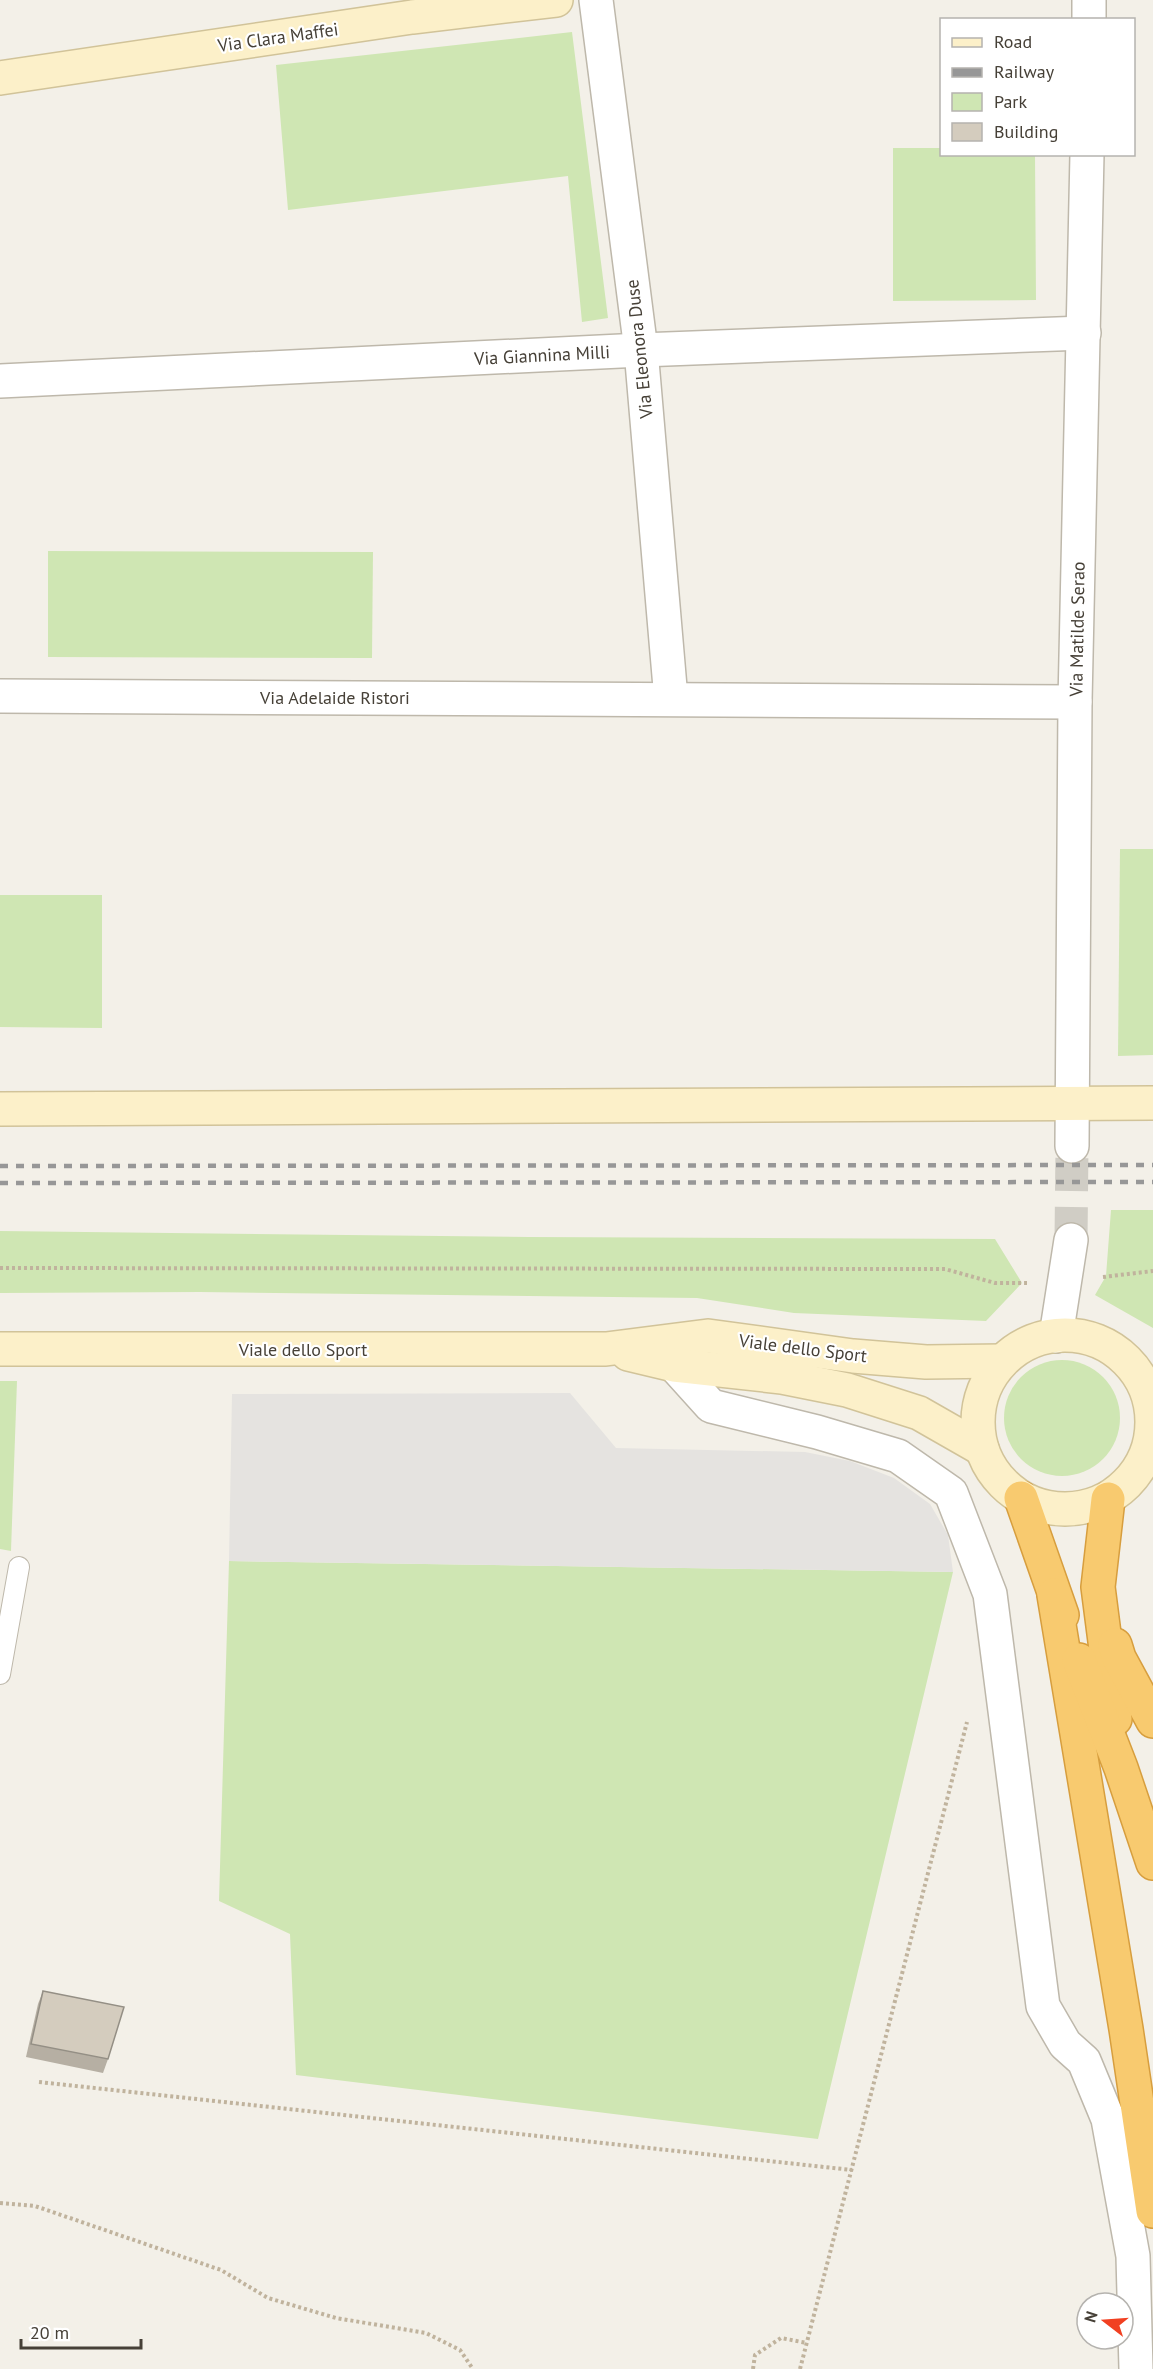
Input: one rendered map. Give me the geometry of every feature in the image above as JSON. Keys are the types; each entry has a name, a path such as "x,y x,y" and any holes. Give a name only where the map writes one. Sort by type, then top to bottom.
{"highway":[{"path":"1021,1497 1054,1595 1121,1768 1153,1863"},
{"path":"1108,1499 1098,1587 1121,1768"},
{"path":"1098,1587 1119,1658 1153,1721"},
{"path":"1054,1595 1126,2029 1153,2211"}],"street":[{"name":"Via Clara Maffei","path":"0,78 400,19 556,0"},
{"name":"Via Eleonora Duse","path":"596,0 641,350 671,699"},
{"path":"1089,0 1089,18"},
{"name":"Via Matilde Serao","path":"1072,1146 1075,702 1087,156"},
{"name":"Via Giannina Milli","path":"0,381 641,350 1084,333"},
{"name":"Via Adelaide Ristori","path":"0,696 1075,702"},
{"path":"0,1109 1153,1103"},
{"path":"1056,1336 1071,1240"},
{"path":"1065,1334 1100,1341 1141,1364 1141,1378 1152,1407 1150,1451 1131,1479 1108,1499 1090,1506 1070,1509 1052,1509 1021,1497 1002,1483 982,1449 978,1426 983,1392 1002,1361 1036,1339 1056,1336 1065,1334"},
{"name":"Viale dello Sport","path":"0,1349 606,1349 708,1336 853,1356 926,1362 1002,1361"},
{"name":"Viale dello Sport","path":"606,1349 674,1365 782,1377 847,1390 919,1413 982,1449"},
{"path":"674,1365 711,1406 817,1431 898,1456 951,1493 990,1594 1043,2006 1065,2044 1084,2061 1108,2119 1133,2256 1136,2369"}],"lane":[{"path":"0,1674 19,1567"}],"path":[{"path":"0,1268 945,1269 995,1283 1064,1283 1153,1271"},
{"path":"800,2369 968,1717"},
{"path":"39,2082 852,2170"},
{"path":"0,2203 46,2209 221,2270 268,2298 336,2318 426,2333 460,2350 473,2369"},
{"path":"753,2369 755,2355 781,2338 807,2343"}],"green space":[{"path":"572,32 608,318 582,322 568,176 288,210 276,65"},
{"path":"893,148 940,148 940,156 1035,156 1036,300 893,301"},
{"path":"48,551 373,552 372,658 48,657"},
{"path":"1120,849 1153,849 1153,1055 1118,1056"},
{"path":"0,895 102,895 102,1028 0,1027"},
{"path":"1111,1210 1153,1210 1153,1328 1095,1295 1106,1276"},
{"path":"0,1231 995,1239 1022,1283 986,1321 794,1313 697,1298 200,1292 0,1293"},
{"path":"1062,1360 1084,1364 1103,1377 1116,1396 1120,1418 1116,1440 1103,1459 1084,1472 1062,1476 1040,1472 1021,1459 1008,1440 1004,1418 1008,1396 1021,1377 1040,1364"},
{"path":"0,1381 17,1381 11,1551 0,1549"},
{"path":"229,1561 953,1572 818,2139 296,2075 290,1934 219,1901"}],"shaded area":[{"path":"570,1393 616,1448 805,1452 850,1461 894,1478 930,1504 948,1535 953,1572 229,1561 232,1394"}],"building":[{"path":"43,1991 124,2007 108,2059 31,2044"}],"tunnel":[{"path":"1071,1240 1072,1146"}],"railway":[{"path":"0,1166 1153,1165"},
{"path":"0,1183 1153,1182"}]}
